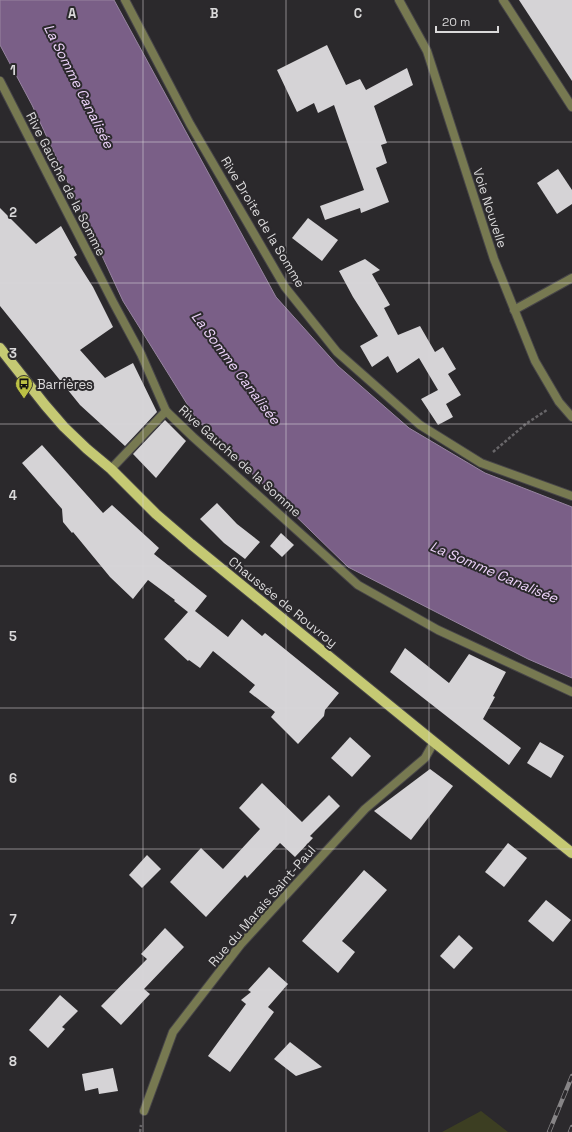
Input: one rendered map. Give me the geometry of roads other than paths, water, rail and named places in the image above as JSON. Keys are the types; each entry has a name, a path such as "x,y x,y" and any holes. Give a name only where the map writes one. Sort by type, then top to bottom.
{"main road":[{"name":"Chaussée de Rouvroy","path":"0,348 64,427 111,469 156,514 572,853"}],"street":[{"name":"Rive Droite de la Somme","path":"125,0 190,124 285,287 337,352 420,425 481,463 572,496"},
{"name":"Voie Nouvelle","path":"399,0 427,51 494,259 535,361 559,402 572,417"},
{"path":"503,0 572,107"},
{"name":"Rive Gauche de la Somme","path":"0,81 141,354 166,411 358,585 438,630 572,692"},
{"path":"514,310 572,278"},
{"path":"111,469 166,411"},
{"name":"Rue du Marais Saint-Paul","path":"144,1111 173,1032 241,944 365,809 425,758 434,742"}],"water":[{"name":"La Somme Canalisée","path":"0,0 114,0 276,297 338,366 409,428 485,473 572,507 572,678 528,659 348,567 197,420 123,301 32,105 0,45"}],"railway":[{"path":"549,1132 572,1076"},
{"path":"570,1132 572,1127"}],"place":[{"name":"Barrières","path":"24,399"}]}
